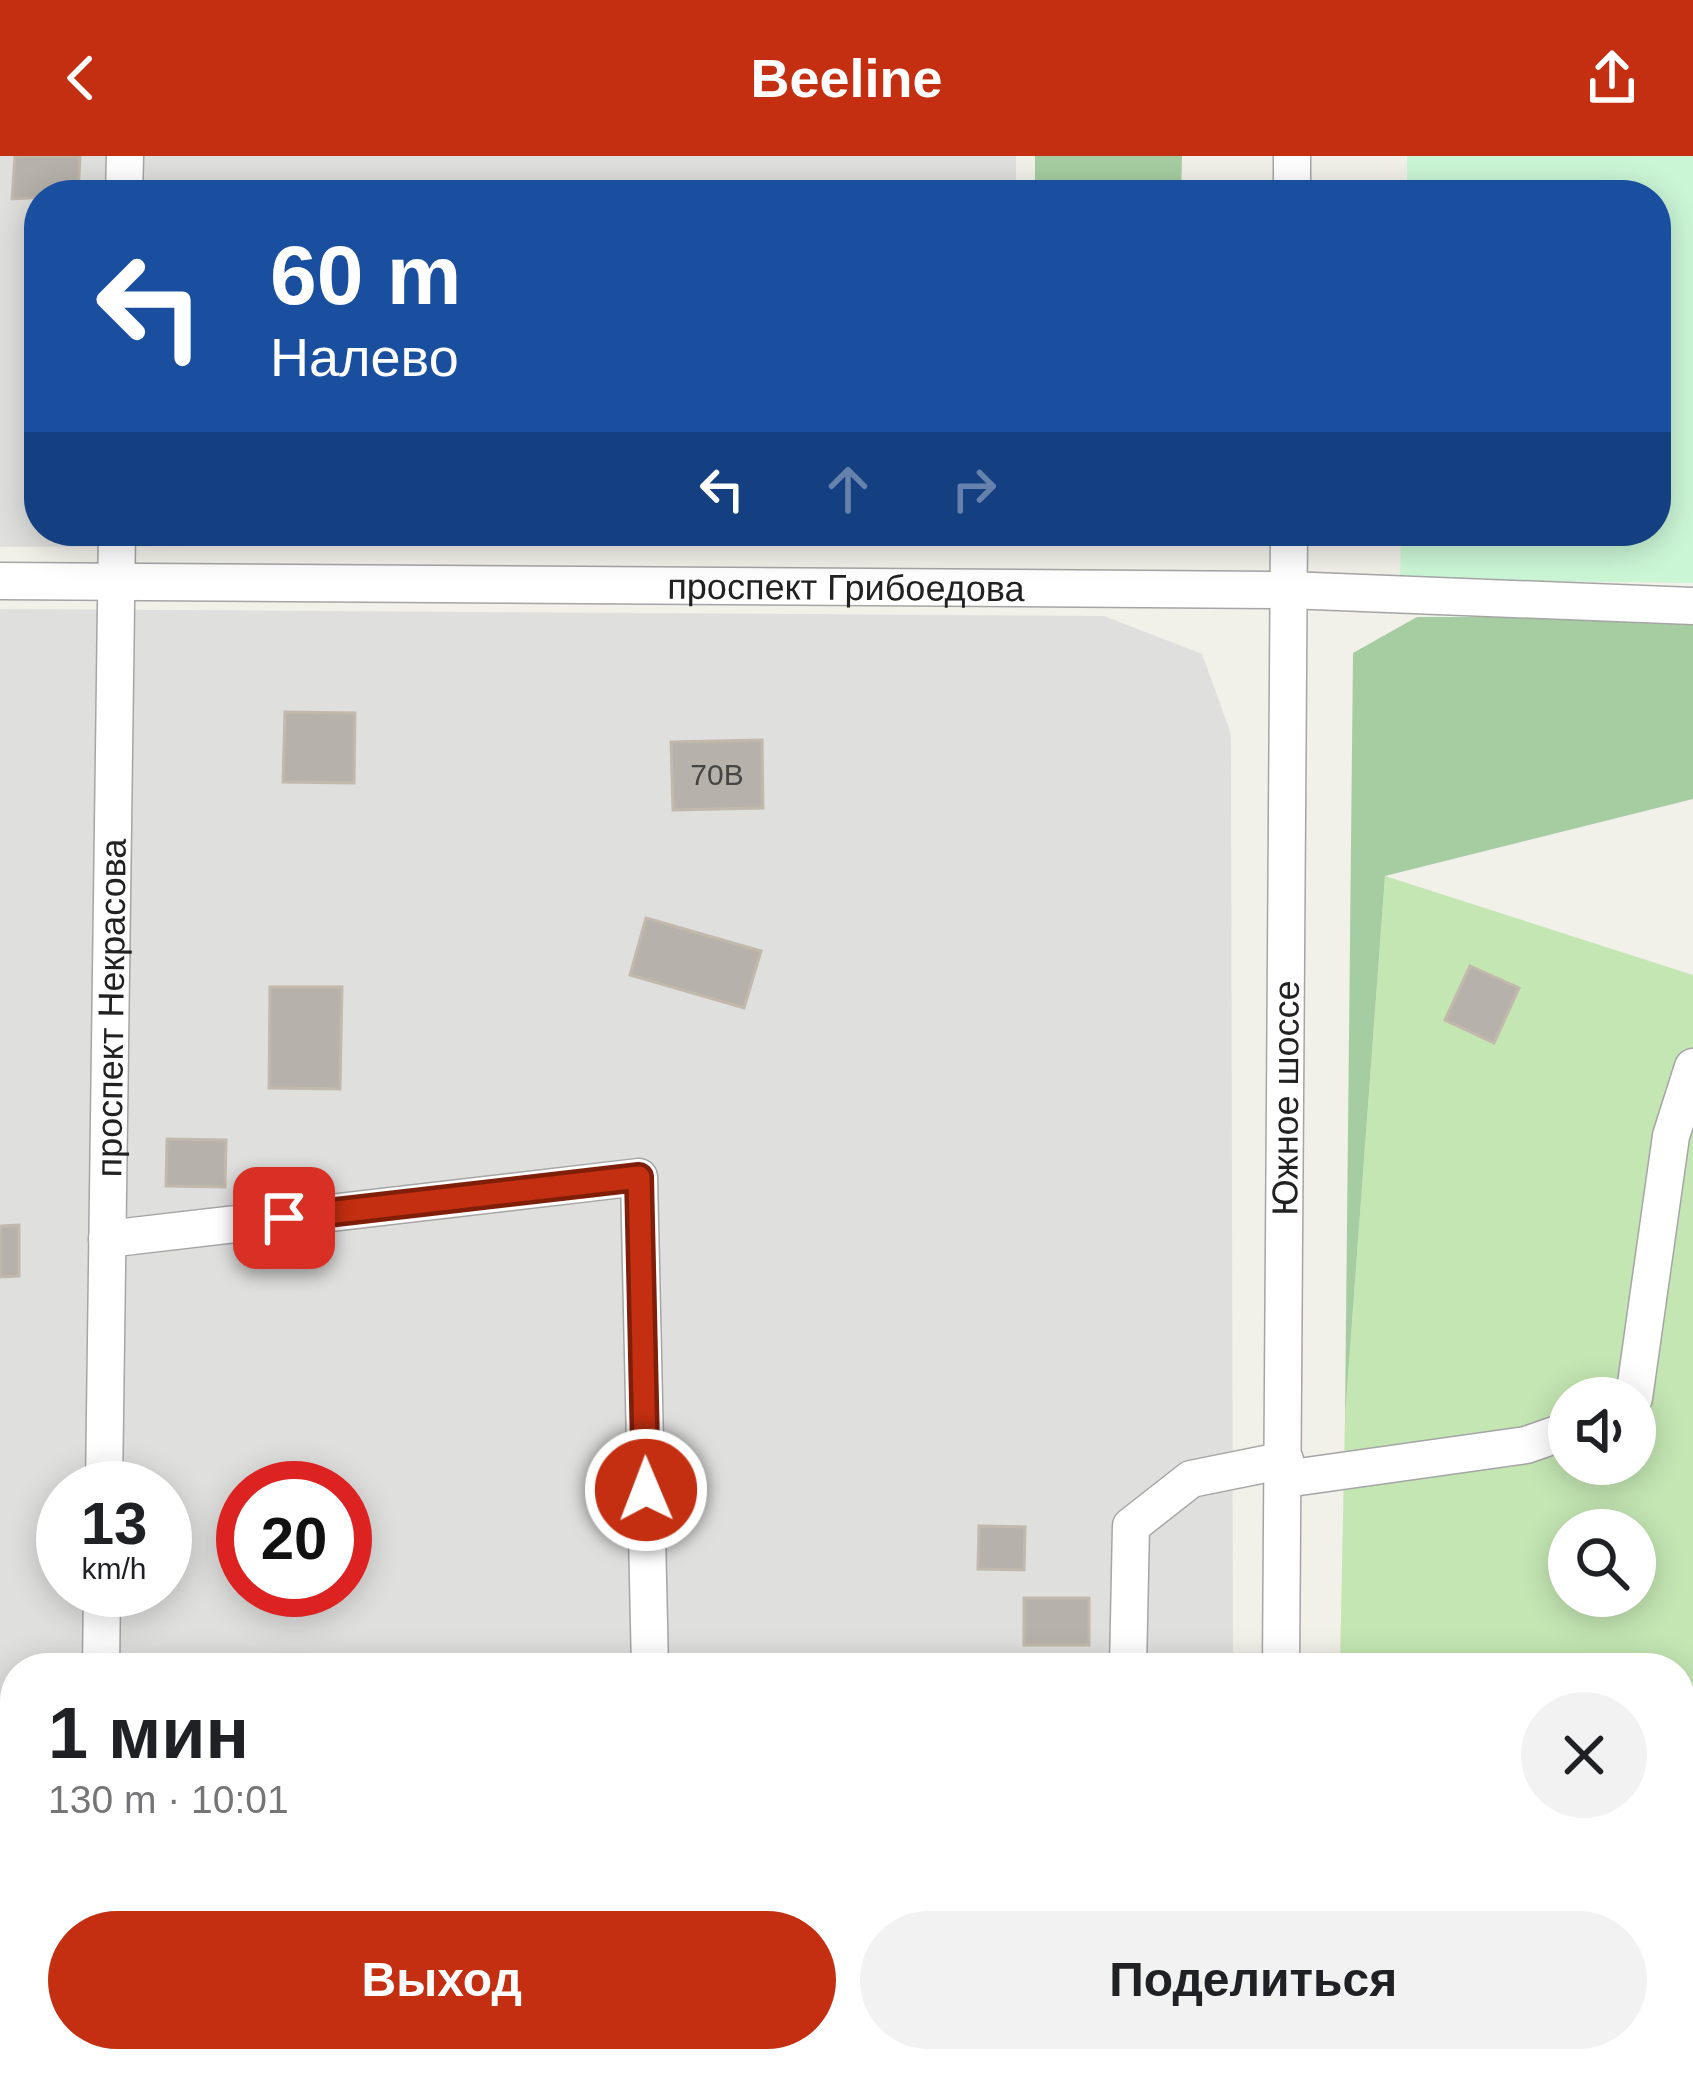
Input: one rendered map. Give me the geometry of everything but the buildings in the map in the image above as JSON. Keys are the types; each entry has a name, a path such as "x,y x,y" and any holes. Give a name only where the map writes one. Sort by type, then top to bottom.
{"street":[{"name":"проспект Некрасова","path":"104,1461 117,546"},
{"name":"Южное шоссе","path":"1281,1653 1288,546"},
{"name":"проспект Грибоедова","path":"0,581 1288,590 1693,606"},
{"path":"1637,1377 1671,1136 1693,1067"},
{"path":"107,1239 639,1177 650,1653"},
{"path":"1129,1653 1131,1526 1191,1479 1526,1445 1548,1437"},
{"path":"101,1653 102,1617"}],"shaded area":[{"path":"0,156 1016,156 1016,180 24,180 24,546 203,546 0,547"},
{"path":"0,609 1104,616 1202,654 1231,734 1233,1653 0,1653"}],"green space":[{"path":"1035,156 1182,156 1181,180 1035,180"},
{"path":"1407,156 1693,156 1693,583 1400,579 1401,546 1671,546 1671,180 1407,180"},
{"path":"1417,617 1693,617 1693,799 1385,876 1345,1417 1353,653"},
{"path":"1385,876 1693,975 1693,1653 1340,1653 1345,1417"}],"route":[{"path":"284,1218 639,1177 646,1490"}]}
